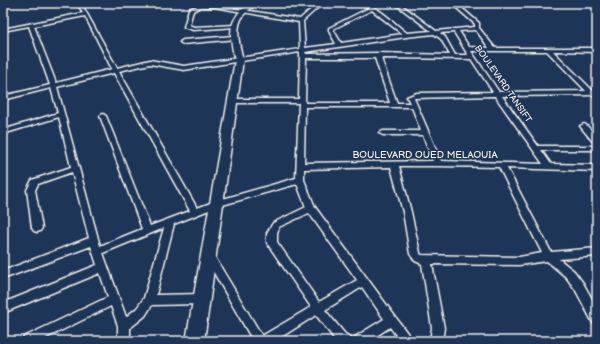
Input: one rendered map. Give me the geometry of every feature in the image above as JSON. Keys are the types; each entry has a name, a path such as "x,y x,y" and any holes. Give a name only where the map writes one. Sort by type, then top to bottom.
{"street":[{"path":"79,3 196,212"},
{"path":"195,341 239,60 235,32 239,16 254,3"},
{"path":"235,32 193,29 186,26 190,12 195,8 214,6 301,20 321,3"},
{"path":"362,3 372,8 406,35"},
{"path":"396,3 443,38 453,56"},
{"path":"453,3 476,24 477,28 494,50"},
{"path":"339,45 331,32 331,28 372,8"},
{"path":"3,30 86,14"},
{"path":"301,20 303,53 300,180 311,208 407,341"},
{"path":"31,25 54,86 97,252 124,326 124,341"},
{"path":"3,98 150,62 160,62 173,68 180,68 303,53 339,45 406,35 477,28"},
{"name":"BOULEVARD TANSIFT","path":"456,30 467,49 549,167"},
{"path":"183,42 235,32"},
{"path":"467,49 597,50"},
{"path":"549,50 592,92"},
{"path":"303,53 473,57"},
{"path":"377,55 394,105"},
{"path":"438,163 410,97 417,95 592,92 597,88"},
{"path":"232,101 414,105"},
{"path":"3,132 62,114"},
{"path":"103,116 147,231"},
{"path":"584,126 597,141"},
{"path":"383,133 425,132"},
{"path":"536,148 597,148"},
{"name":"BOULEVARD OUED MELAOUIA","path":"301,166 438,163 597,168"},
{"path":"394,164 415,254 418,258 426,261 519,261 597,252"},
{"path":"502,166 549,257 570,274 579,286 597,319"},
{"path":"37,228 32,190 35,182 76,168"},
{"path":"97,252 216,204 300,180"},
{"path":"311,208 276,225 272,233 272,242 318,309 341,338 346,341"},
{"path":"124,326 141,312 149,300 170,222"},
{"path":"3,275 95,240"},
{"path":"209,256 259,341"},
{"path":"426,261 438,328 436,341"},
{"path":"3,308 103,267"},
{"path":"264,341 364,281"},
{"path":"28,341 115,299"},
{"path":"149,300 202,299"},
{"path":"359,341 392,320"}]}
